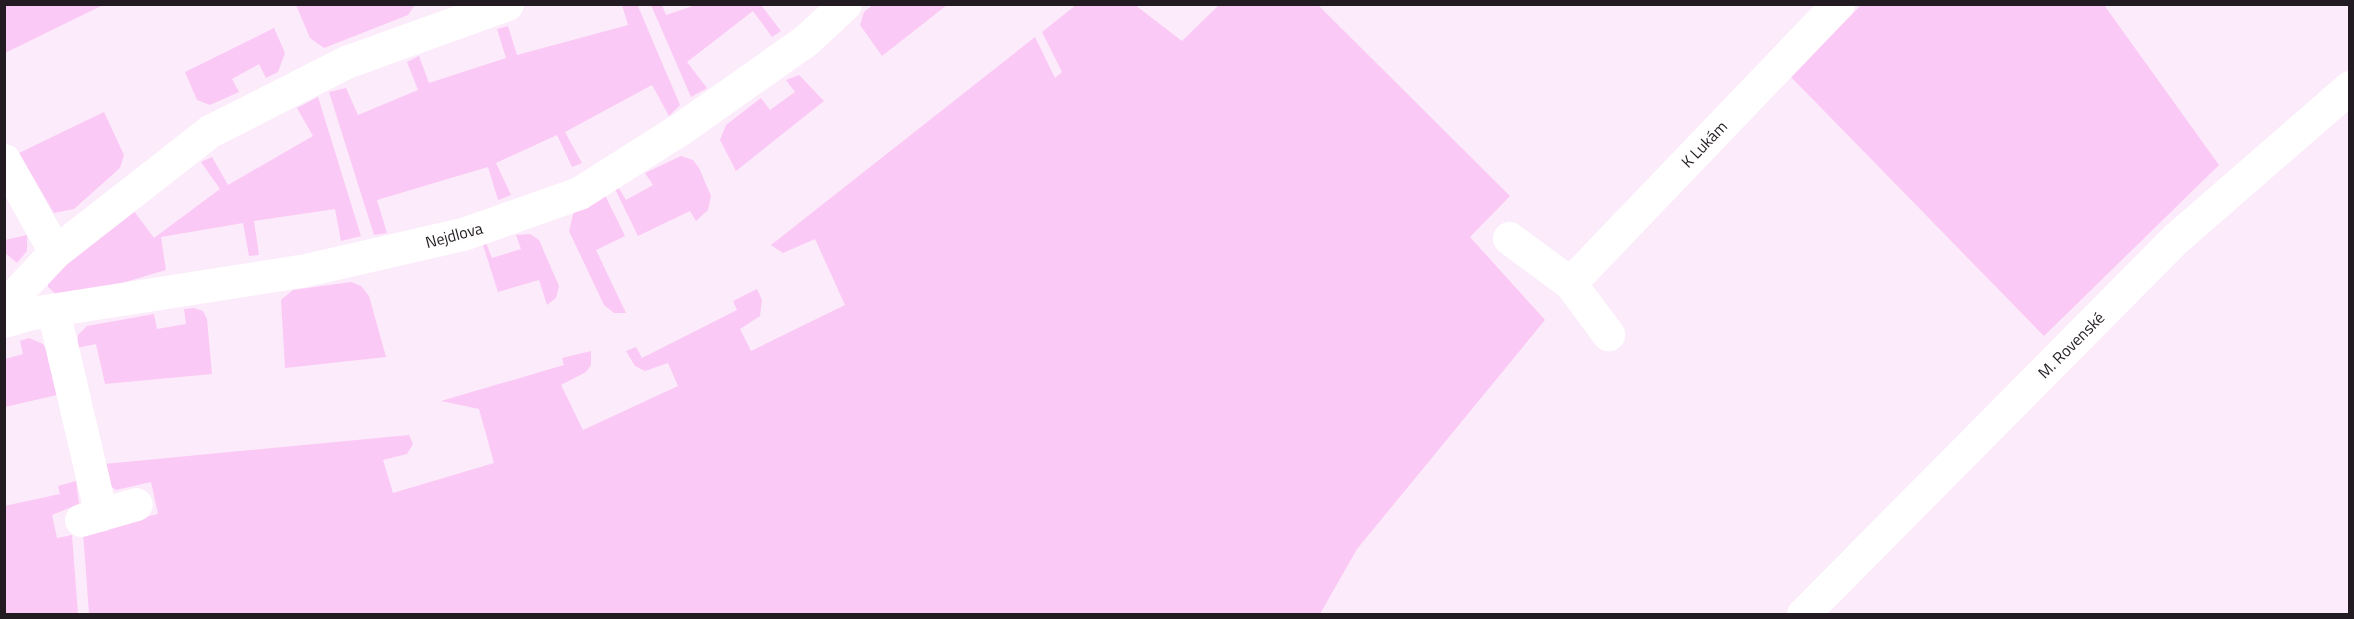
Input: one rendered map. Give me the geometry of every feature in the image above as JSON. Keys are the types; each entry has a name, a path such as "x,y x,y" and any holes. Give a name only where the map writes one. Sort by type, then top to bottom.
{"street":[{"path":"4,306 55,252 210,131 346,62 507,4"},
{"name":"Nejdlova","path":"4,321 53,310 311,269 463,234 579,193 680,129 797,46 845,4"},
{"name":"K Lukám","path":"1570,283 1838,4"},
{"name":"M. Rovenské","path":"1803,615 2175,239 2349,87"},
{"path":"4,160 55,252"},
{"path":"1509,238 1570,283 1608,334"},
{"path":"53,310 90,518 136,504"}],"shaded area":[{"path":"5,4 103,4 103,5 5,53"},
{"path":"637,4 680,105 669,116 652,85 565,132 582,163 572,167 557,135 496,163 511,195 498,200 488,167 377,200 387,233 374,235 329,92 346,88 358,115 418,90 407,62 419,56 429,83 506,58 497,29 508,26 517,55 628,25 622,5"},
{"path":"296,5 415,5 408,15 324,48 310,38"},
{"path":"651,5 662,5 666,15 696,5 761,5 781,31 772,37 753,11 687,62 707,88 691,97"},
{"path":"873,5 947,5 882,56 860,25 864,12"},
{"path":"1076,5 1135,5 1182,41 1219,5 1318,5 1510,196 1470,237 1545,320 1357,549 1320,614 89,614 83,532 158,514 151,482 116,490 109,485 104,464 409,435 413,444 407,454 383,460 393,493 494,463 479,409 441,401 564,365 562,358 591,351 591,365 586,372 561,385 583,430 678,386 668,363 645,371 635,366 626,351 636,347 642,358 737,310 733,301 757,289 762,300 760,316 740,329 751,351 845,305 815,239 783,253 771,245 1035,37 1055,78 1062,72 1042,32"},
{"path":"1861,5 2104,5 2219,165 2044,336 1791,77"},
{"path":"274,28 285,53 278,72 266,78 259,64 232,79 239,92 210,105 197,100 185,72"},
{"path":"799,75 824,101 736,171 720,140 726,125 761,98 770,110 795,92 786,80"},
{"path":"318,97 361,236 341,241 335,209 254,221 259,255 249,256 243,223 161,237 166,270 78,296 59,297 48,287 48,273 134,211 154,238 220,189 201,162 212,157 228,185 313,136 297,108"},
{"path":"104,112 124,155 120,168 74,209 54,213 19,153"},
{"path":"681,156 693,160 699,168 711,196 708,210 696,221 690,211 638,236 615,189 618,187 626,200 653,185 645,173"},
{"path":"605,195 625,236 596,250 626,313 614,313 604,305 569,231 574,211"},
{"path":"530,234 539,240 559,286 556,298 547,305 539,280 498,292 483,245 486,243 492,258 521,249 516,235"},
{"path":"27,235 27,251 17,263 5,253 5,240"},
{"path":"351,282 361,286 369,296 386,357 285,368 281,300 293,290"},
{"path":"194,308 203,311 207,319 212,374 105,384 96,344 77,348 78,335 87,326 154,314 157,329 186,324 184,309"},
{"path":"29,338 43,344 48,352 57,395 5,407 5,359 23,354 20,341"},
{"path":"76,481 79,504 52,515 57,538 72,535 78,614 5,614 4,506 60,494 58,486"}]}
